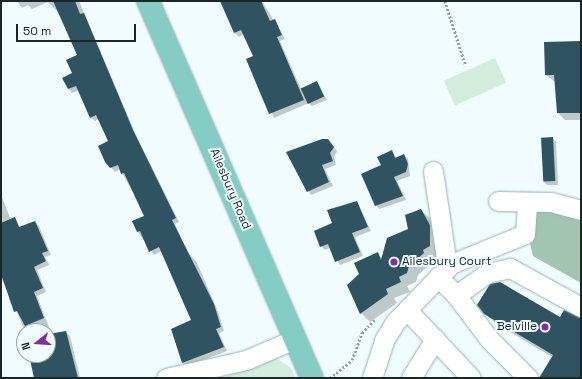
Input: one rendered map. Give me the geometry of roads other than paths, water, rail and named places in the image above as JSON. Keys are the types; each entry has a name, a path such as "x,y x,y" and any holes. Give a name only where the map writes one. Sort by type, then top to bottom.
{"main road":[{"name":"Ailesbury Road","path":"148,1 312,378"}],"street":[{"path":"433,171 446,258 444,271 456,295 490,340 528,378"},
{"path":"498,201 527,203 551,202 581,210"},
{"path":"372,378 384,340 407,310 444,271 472,254 525,234 527,203"},
{"path":"456,295 487,273 510,268 581,307"},
{"path":"407,310 436,339 459,369 471,378"},
{"path":"166,378 246,360 296,339"},
{"path":"411,378 436,339"}],"place":[{"name":"Ailesbury Court","path":"394,262"},
{"name":"Belville","path":"545,327"}]}
